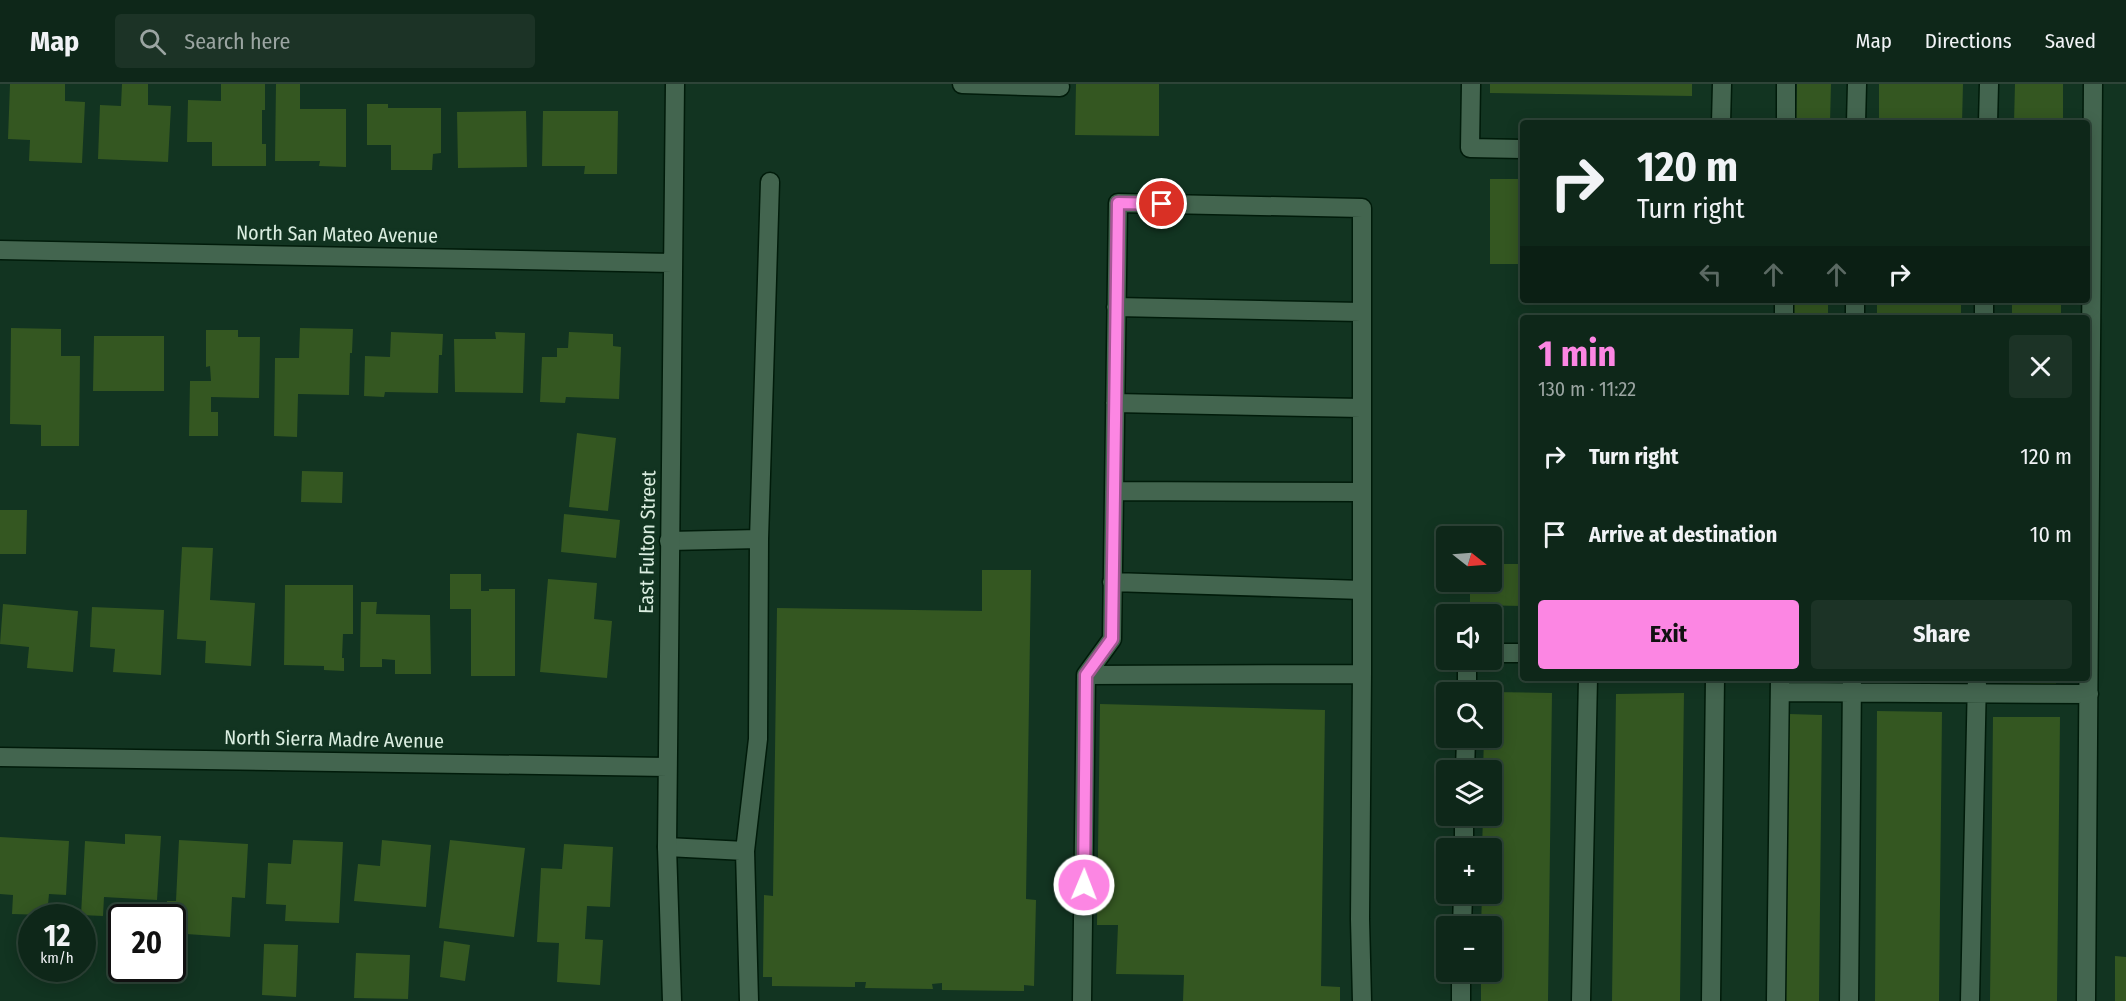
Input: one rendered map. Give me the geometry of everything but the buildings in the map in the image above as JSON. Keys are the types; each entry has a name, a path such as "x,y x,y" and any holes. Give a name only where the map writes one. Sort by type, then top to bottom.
{"street":[{"name":"East Fulton Street","path":"672,1001 667,766 675,84"},
{"path":"962,84 1060,87"},
{"path":"1471,84 1470,148 1520,149"},
{"path":"1721,120 1722,84"},
{"path":"1786,84 1786,120"},
{"path":"1856,120 1857,84"},
{"path":"1988,120 1989,84"},
{"path":"2090,542 2093,84"},
{"path":"749,1001 745,851 758,739 759,539 770,182"},
{"path":"1082,1001 1086,675 1112,639 1118,203 1362,208 1360,919 1362,1001"},
{"name":"North San Mateo Avenue","path":"0,250 672,263"},
{"path":"1116,307 1361,312"},
{"path":"1115,403 1361,408"},
{"path":"1114,491 1362,492"},
{"path":"669,541 759,539"},
{"path":"1112,582 1362,590"},
{"path":"1502,653 1520,652"},
{"path":"1086,675 1362,674"},
{"path":"1581,1001 1588,681"},
{"path":"1712,1001 1715,681"},
{"path":"2086,1001 2089,681"},
{"path":"1776,1001 1780,685 1976,686 2089,694"},
{"path":"1849,1001 1852,685"},
{"path":"1970,1001 1976,686"},
{"name":"North Sierra Madre Avenue","path":"0,757 667,766"},
{"path":"667,847 745,851"},
{"path":"1461,982 1461,1001"}],"route":[{"path":"1084,885 1086,675 1112,639 1118,203 1162,204"}]}
